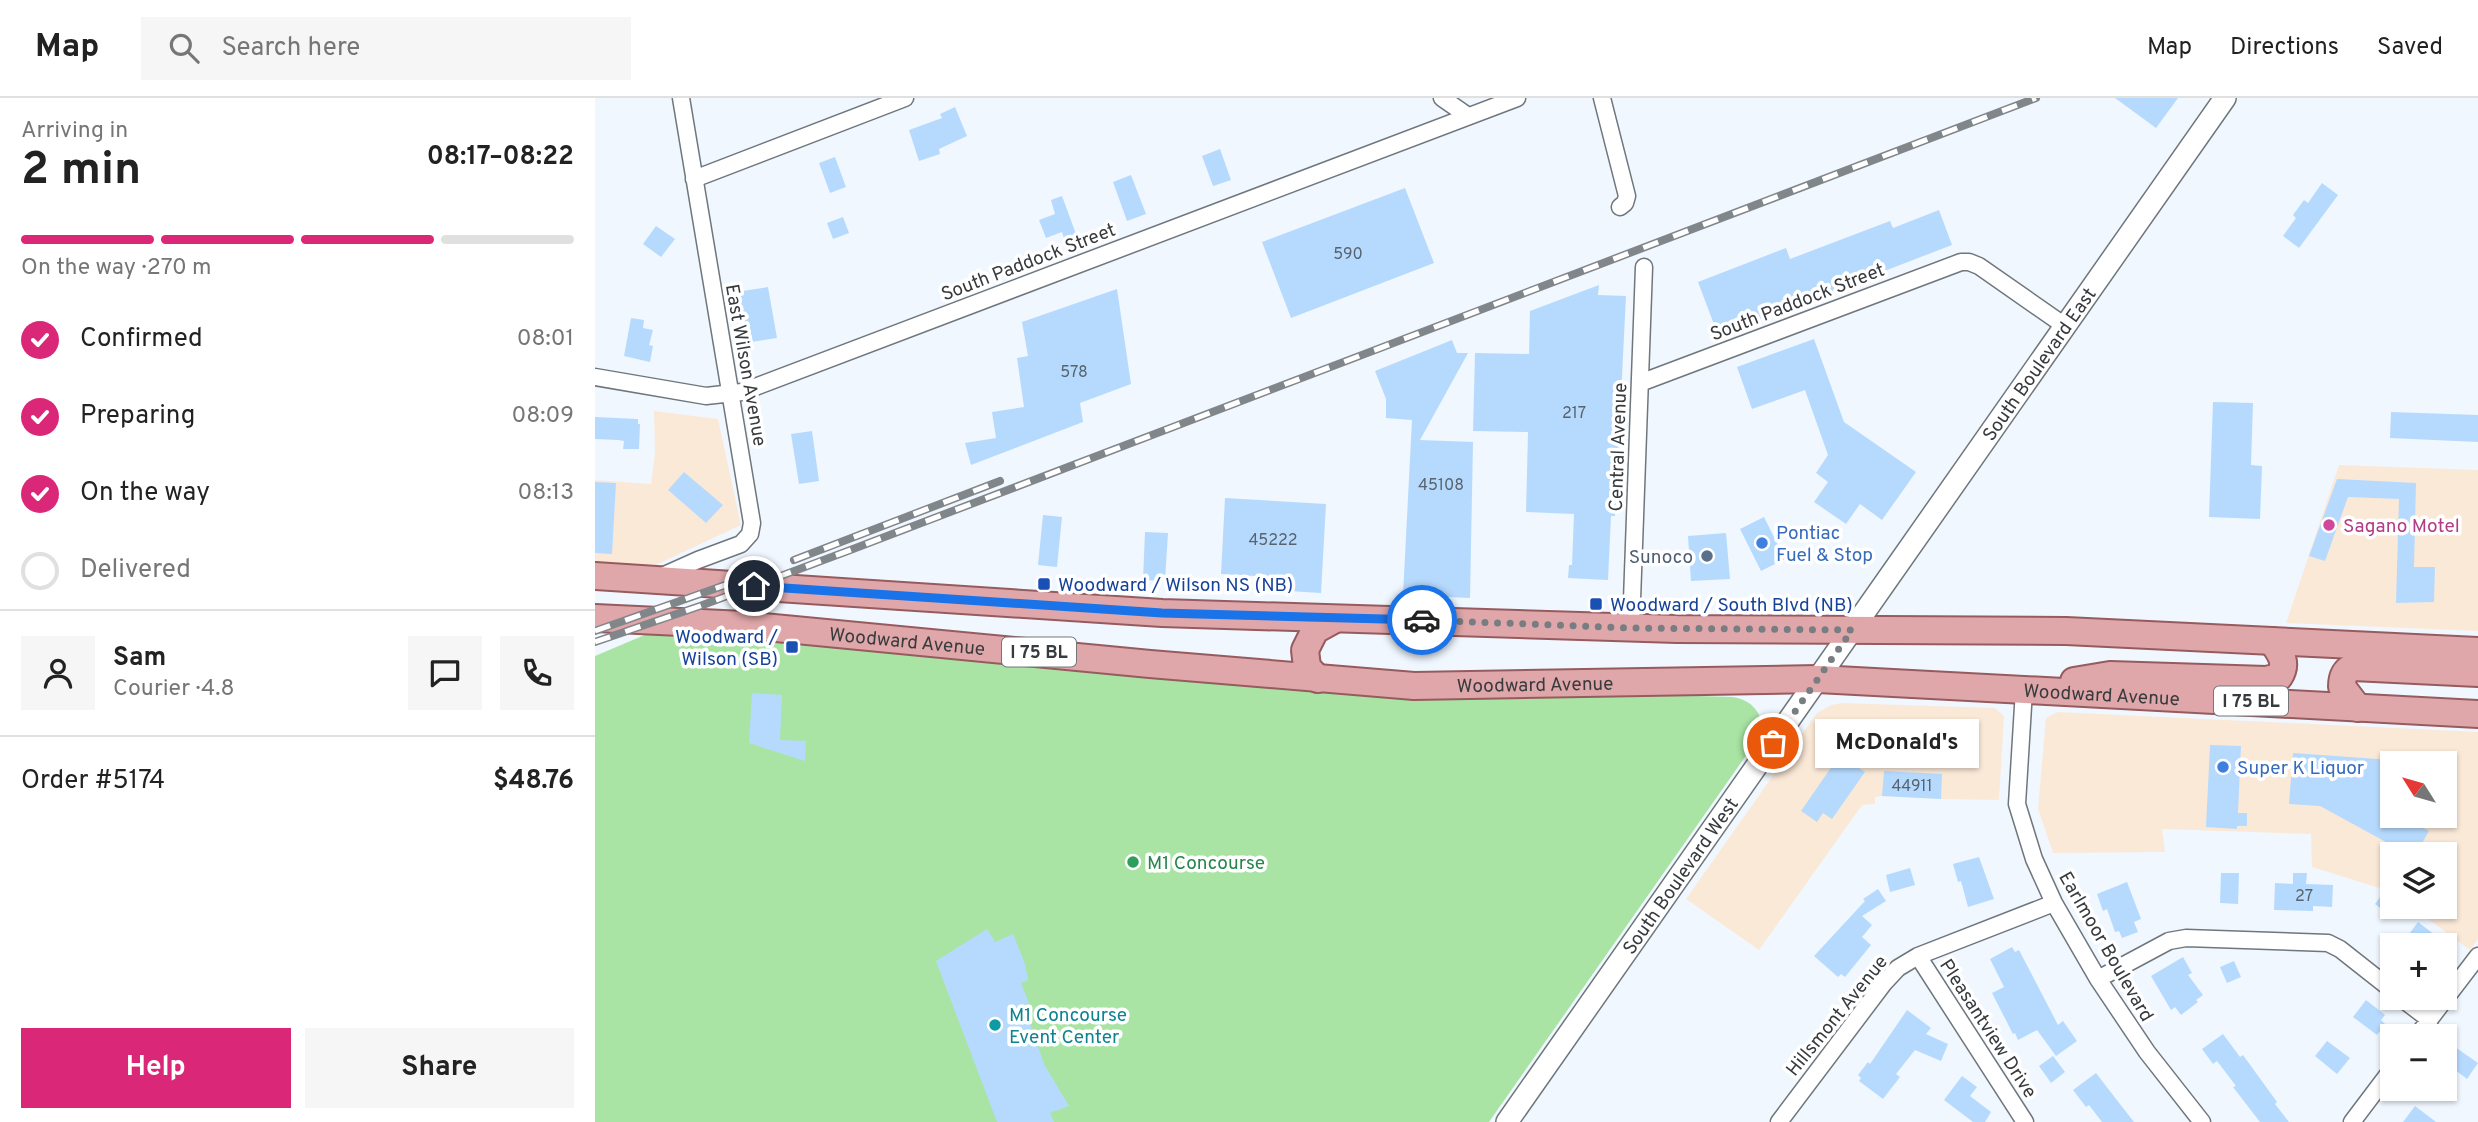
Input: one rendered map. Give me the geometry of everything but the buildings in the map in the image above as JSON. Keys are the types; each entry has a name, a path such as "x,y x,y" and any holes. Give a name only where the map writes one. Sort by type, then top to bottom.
{"main road":[{"path":"595,576 1149,612 1631,628 2066,631 2478,651"},
{"name":"Woodward Avenue","path":"595,618 768,626 1414,686 1818,679 2478,714"},
{"path":"1318,679 1307,667 1304,650 1315,630 1335,619"},
{"path":"2024,690 2111,675 2266,680 2279,677 2284,670 2284,659 2272,641"},
{"path":"2358,708 2342,687 2343,675 2353,667 2478,673"}],"street":[{"name":"East Wilson Avenue","path":"656,579 741,544 750,534 752,523 681,98"},
{"path":"694,179 905,98"},
{"path":"1442,98 1468,116"},
{"name":"South Paddock Street","path":"595,377 696,395 730,395 1517,98"},
{"path":"1602,98 1626,196 1625,203 1620,207"},
{"name":"South Boulevard East","path":"1852,630 2225,98"},
{"name":"South Paddock Street","path":"1640,383 1957,263 1969,262 1979,266 2065,326"},
{"name":"Central Avenue","path":"1631,628 1644,267"},
{"name":"South Boulevard West","path":"1507,1122 1852,630"},
{"name":"Earlmoor Boulevard","path":"2024,690 2017,804 2034,859 2054,903 2098,979 2147,1052 2202,1122"},
{"name":"Hillsmont Avenue","path":"1779,1122 1891,974 1918,956 2054,903"},
{"path":"2098,979 2169,941 2186,938 2328,943 2340,949 2380,981"},
{"name":"Pleasantview Drive","path":"1918,956 2025,1122"},
{"path":"2427,1024 2478,956"},
{"path":"2417,1010 2430,1020"},
{"path":"2351,1122 2380,1085"}],"shaded area":[{"path":"654,411 718,419 741,525 647,569 595,567 595,480 651,484 655,453"},
{"path":"2339,465 2478,470 2478,631 2286,623"},
{"path":"1842,703 1995,708 2004,716 1999,800 1882,796 1875,797 1875,804 1862,805 1759,950 1686,899 1817,713 1831,705"},
{"path":"2058,712 2478,732 2478,939 2470,950 2457,940 2457,933 2447,933 2428,919 2457,919 2457,842 2380,842 2380,888 2312,867 2311,834 2162,829 2165,852 2053,853 2038,809 2046,718"}],"green space":[{"name":"M1 Concourse","path":"647,634 1597,693 1733,697 1754,707 1763,727 1752,747 1489,1122 595,1122 595,656"}],"railway":[{"path":"595,642 853,549 2036,98"},
{"path":"794,560 1000,481"},
{"path":"595,631 745,578"}],"way so far":[{"path":"1422,620 1631,628 1852,630 1773,743"}],"place":[{"name":"Sagano Motel","path":"2329,525"},
{"name":"Pontiac Fuel & Stop","path":"1762,543"},
{"name":"Sunoco","path":"1707,556"},
{"name":"Woodward / Wilson NS (NB)","path":"1044,584"},
{"name":"Woodward / South Blvd (NB)","path":"1596,604"},
{"name":"Woodward / Wilson (SB)","path":"792,647"},
{"name":"McDonald's","path":"1773,743"},
{"name":"Super K Liquor","path":"2223,767"},
{"name":"M1 Concourse","path":"1133,862"},
{"name":"M1 Concourse Event Center","path":"995,1025"}],"route":[{"path":"754,586 1162,613 1422,620"}]}
